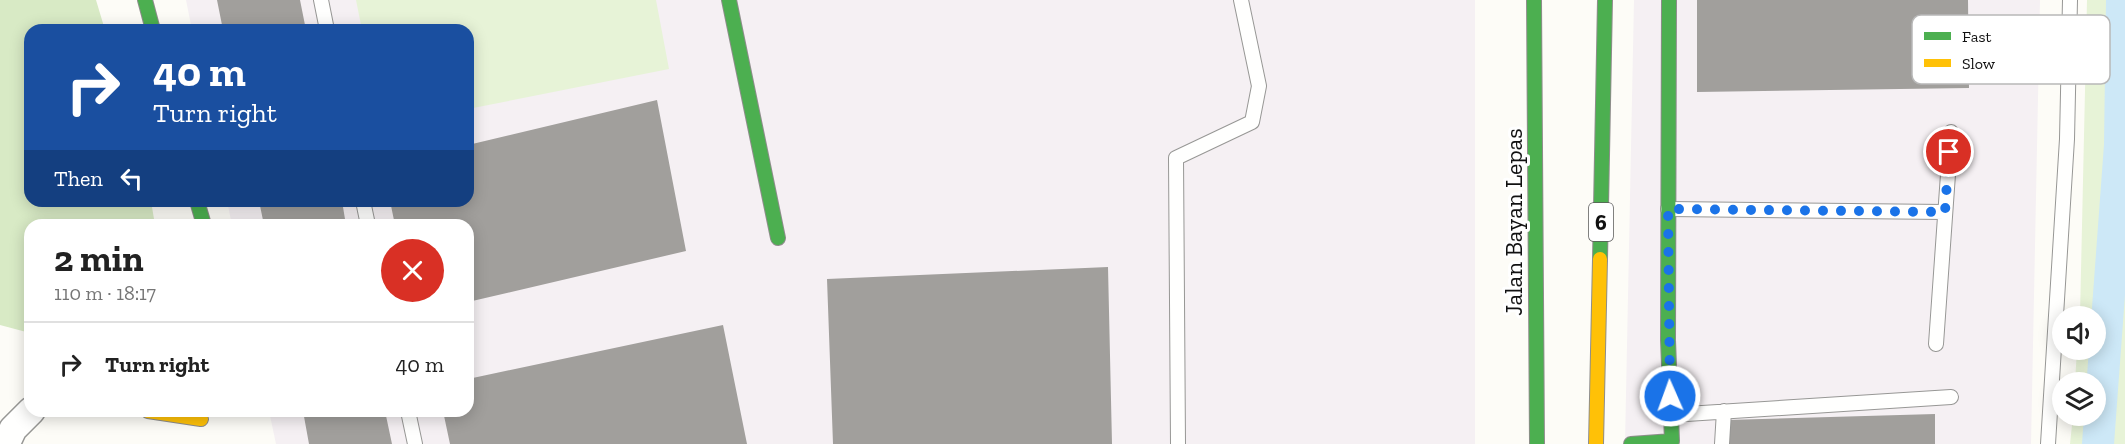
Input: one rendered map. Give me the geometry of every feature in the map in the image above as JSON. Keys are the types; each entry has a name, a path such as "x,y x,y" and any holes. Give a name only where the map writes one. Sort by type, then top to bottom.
{"main road":[{"path":"145,0 151,24"},
{"path":"729,0 778,238"},
{"name":"Jalan Bayan Lepas","path":"1534,0 1537,444"},
{"name":"6","path":"1596,444 1605,0"},
{"path":"1631,444 1672,443 1668,340 1669,0"},
{"path":"197,436 202,417"}],"street":[{"path":"6,444 13,429 25,417"}],"lane":[{"path":"321,0 326,24"},
{"path":"1178,444 1176,158 1252,122 1259,86 1241,0"},
{"path":"2070,0 2070,15"},
{"path":"2048,444 2067,139 2068,84"},
{"path":"1936,344 1951,132"},
{"path":"1668,209 1945,212"},
{"path":"1671,415 1951,397"},
{"path":"1722,444 1724,411"},
{"path":"409,417 415,444"}],"shaded area":[{"path":"186,0 1475,0 1475,444 276,444 270,417 474,417 474,219 231,219 228,207 474,207 474,24 191,24"},
{"path":"1634,0 2040,0 2040,15 1912,15 1912,84 2038,84 2031,444 1625,444"}],"green space":[{"path":"0,0 96,0 103,24 24,24 24,207 152,207 154,219 24,219 24,331 0,325"},
{"path":"356,0 656,0 669,69 474,108 474,24 361,24"},
{"path":"2087,0 2125,0 2125,444 2070,444 2072,426 2106,426 2106,372 2076,372 2076,360 2106,360 2106,306 2080,306 2085,84 2110,84 2110,15 2087,15"}],"building":[{"path":"217,0 300,0 305,24 222,24"},
{"path":"1697,0 1968,0 1968,15 1912,15 1912,84 1969,84 1969,88 1697,92"},
{"path":"657,100 686,251 474,301 474,219 394,219 391,207 474,207 474,144"},
{"path":"260,207 343,207 345,219 263,219"},
{"path":"1108,267 1112,444 833,444 827,279"},
{"path":"723,325 747,444 450,444 444,417 474,417 474,378"},
{"path":"1935,414 1935,444 1727,444 1726,420"},
{"path":"304,417 386,417 392,444 309,444"}],"waterway":[{"path":"2098,444 2120,145 2122,0"}],"traffic: fast":[{"path":"145,0 151,24"},
{"path":"729,0 778,238"},
{"path":"1534,0 1537,444"},
{"path":"1600,259 1605,0"},
{"path":"1631,444 1672,441 1668,340 1669,0"},
{"path":"199,207 202,219"}],"traffic: slow":[{"path":"1596,444 1600,259"},
{"path":"188,417 201,419"}],"route":[{"path":"1670,396 1668,209 1945,212 1949,152"}]}
